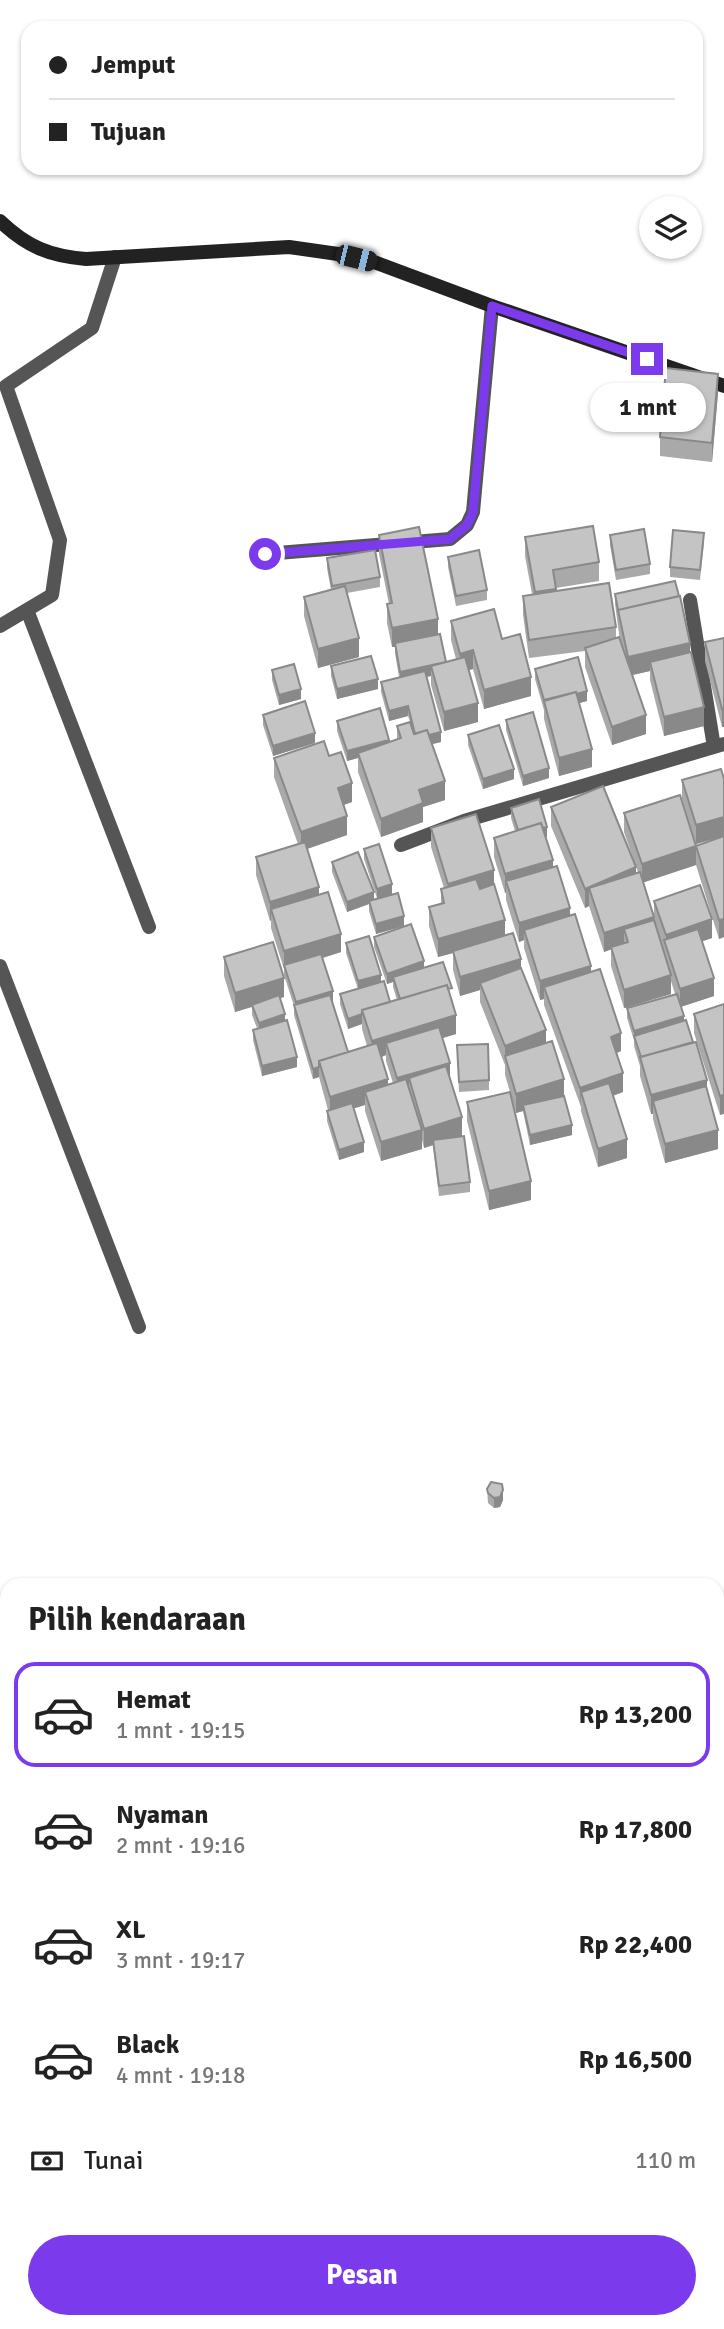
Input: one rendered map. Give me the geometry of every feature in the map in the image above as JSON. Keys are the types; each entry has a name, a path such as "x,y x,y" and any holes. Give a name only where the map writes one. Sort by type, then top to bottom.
{"street":[{"path":"0,221 11,232 40,250 62,257 86,259 289,247 374,262 724,386"},
{"path":"0,626 52,595 60,540 6,386 92,328 115,257"},
{"path":"265,554 450,539 467,525 473,512 492,306"},
{"path":"401,845 464,821 719,746 690,600"},
{"path":"27,610 149,926"},
{"path":"0,965 139,1327"}],"building":[{"path":"666,368 718,374 712,443 660,437"},
{"path":"593,526 599,562 553,570 556,589 535,592 525,537"},
{"path":"419,527 438,619 392,628 387,604 392,603 379,535"},
{"path":"644,529 650,564 616,570 610,535"},
{"path":"673,530 704,533 700,570 670,567"},
{"path":"375,550 380,577 332,586 327,558"},
{"path":"479,550 487,590 456,596 448,557"},
{"path":"675,581 679,596 618,610 615,594"},
{"path":"609,583 616,627 529,640 523,596"},
{"path":"345,586 359,638 318,649 304,597"},
{"path":"680,596 690,643 628,657 618,610"},
{"path":"494,609 502,639 520,634 531,677 484,690 473,650 460,654 451,621"},
{"path":"440,634 446,662 400,672 395,643"},
{"path":"619,637 646,715 612,727 585,648"},
{"path":"724,638 724,708 722,709 705,642"},
{"path":"691,652 704,707 664,717 650,662"},
{"path":"371,656 378,679 337,689 331,666"},
{"path":"465,657 478,703 444,712 431,666"},
{"path":"578,657 587,691 544,700 535,669"},
{"path":"294,664 301,689 279,695 272,670"},
{"path":"425,671 441,732 429,735 427,730 415,734 408,706 389,711 381,682"},
{"path":"576,692 592,749 559,758 544,701"},
{"path":"305,701 315,733 273,746 263,715"},
{"path":"380,708 389,740 347,751 337,721"},
{"path":"533,712 549,768 523,776 506,720"},
{"path":"410,722 414,734 427,730 445,781 419,790 423,803 381,819 358,753 401,738 397,726"},
{"path":"499,725 514,769 483,779 468,735"},
{"path":"324,741 329,756 341,752 352,783 338,788 347,816 301,832 274,758"},
{"path":"721,769 724,779 724,817 696,825 682,780"},
{"path":"603,786 636,867 585,889 551,807"},
{"path":"680,795 696,846 642,864 624,813"},
{"path":"539,799 547,827 543,828 541,823 518,830 511,808"},
{"path":"476,814 494,870 448,884 431,828"},
{"path":"541,823 553,860 505,874 494,838"},
{"path":"724,836 724,919 719,920 696,846"},
{"path":"305,842 319,887 270,902 256,857"},
{"path":"379,844 392,884 377,889 364,849"},
{"path":"358,852 374,892 347,902 332,862"},
{"path":"557,866 570,908 519,923 506,881"},
{"path":"640,872 654,917 604,933 589,888"},
{"path":"476,879 480,889 494,884 505,920 438,939 429,907 444,903 441,889"},
{"path":"700,885 712,919 666,935 654,901"},
{"path":"328,892 341,934 284,951 271,909"},
{"path":"398,893 404,916 376,924 369,901"},
{"path":"575,914 591,966 540,981 524,930"},
{"path":"654,920 671,975 624,990 611,947 628,942 624,929"},
{"path":"411,924 424,961 387,974 374,937"},
{"path":"698,929 714,978 680,989 664,940"},
{"path":"513,933 521,959 460,977 453,951"},
{"path":"369,936 381,975 358,981 346,943"},
{"path":"273,942 284,978 235,993 224,957"},
{"path":"321,954 333,991 296,1002 284,965"},
{"path":"443,962 452,988 448,989 447,985 400,999 393,977"},
{"path":"521,968 546,1030 505,1046 480,983"},
{"path":"600,969 621,1033 611,1037 623,1073 580,1088 544,987"},
{"path":"384,981 390,1002 362,1010 362,1014 348,1019 340,994"},
{"path":"447,985 456,1015 372,1041 362,1010"},
{"path":"677,994 684,1016 634,1031 627,1008"},
{"path":"279,995 285,1014 259,1023 252,1005"},
{"path":"330,995 348,1052 319,1061 319,1067 313,1069 294,1005"},
{"path":"724,1004 724,1095 720,1096 694,1014"},
{"path":"287,1020 297,1057 262,1066 253,1030"},
{"path":"686,1020 693,1042 641,1057 634,1036"},
{"path":"439,1027 450,1063 397,1078 386,1043"},
{"path":"552,1041 564,1079 516,1094 505,1056"},
{"path":"696,1042 707,1080 651,1095 640,1057"},
{"path":"377,1043 388,1079 330,1097 319,1061"},
{"path":"488,1044 489,1080 459,1082 457,1045"},
{"path":"446,1066 462,1117 424,1129 409,1078"},
{"path":"406,1079 422,1130 381,1142 365,1092"},
{"path":"609,1083 627,1139 598,1149 581,1092"},
{"path":"706,1086 718,1130 665,1144 653,1101"},
{"path":"510,1092 531,1181 489,1191 467,1102"},
{"path":"564,1096 572,1125 530,1135 523,1105"},
{"path":"352,1103 364,1142 339,1150 327,1111"},
{"path":"464,1136 470,1182 439,1186 433,1140"},
{"path":"491,1482 502,1484 500,1497 494,1498 488,1493"}],"route":[{"path":"265,554 450,539 467,525 473,512 492,306 647,359"}]}
